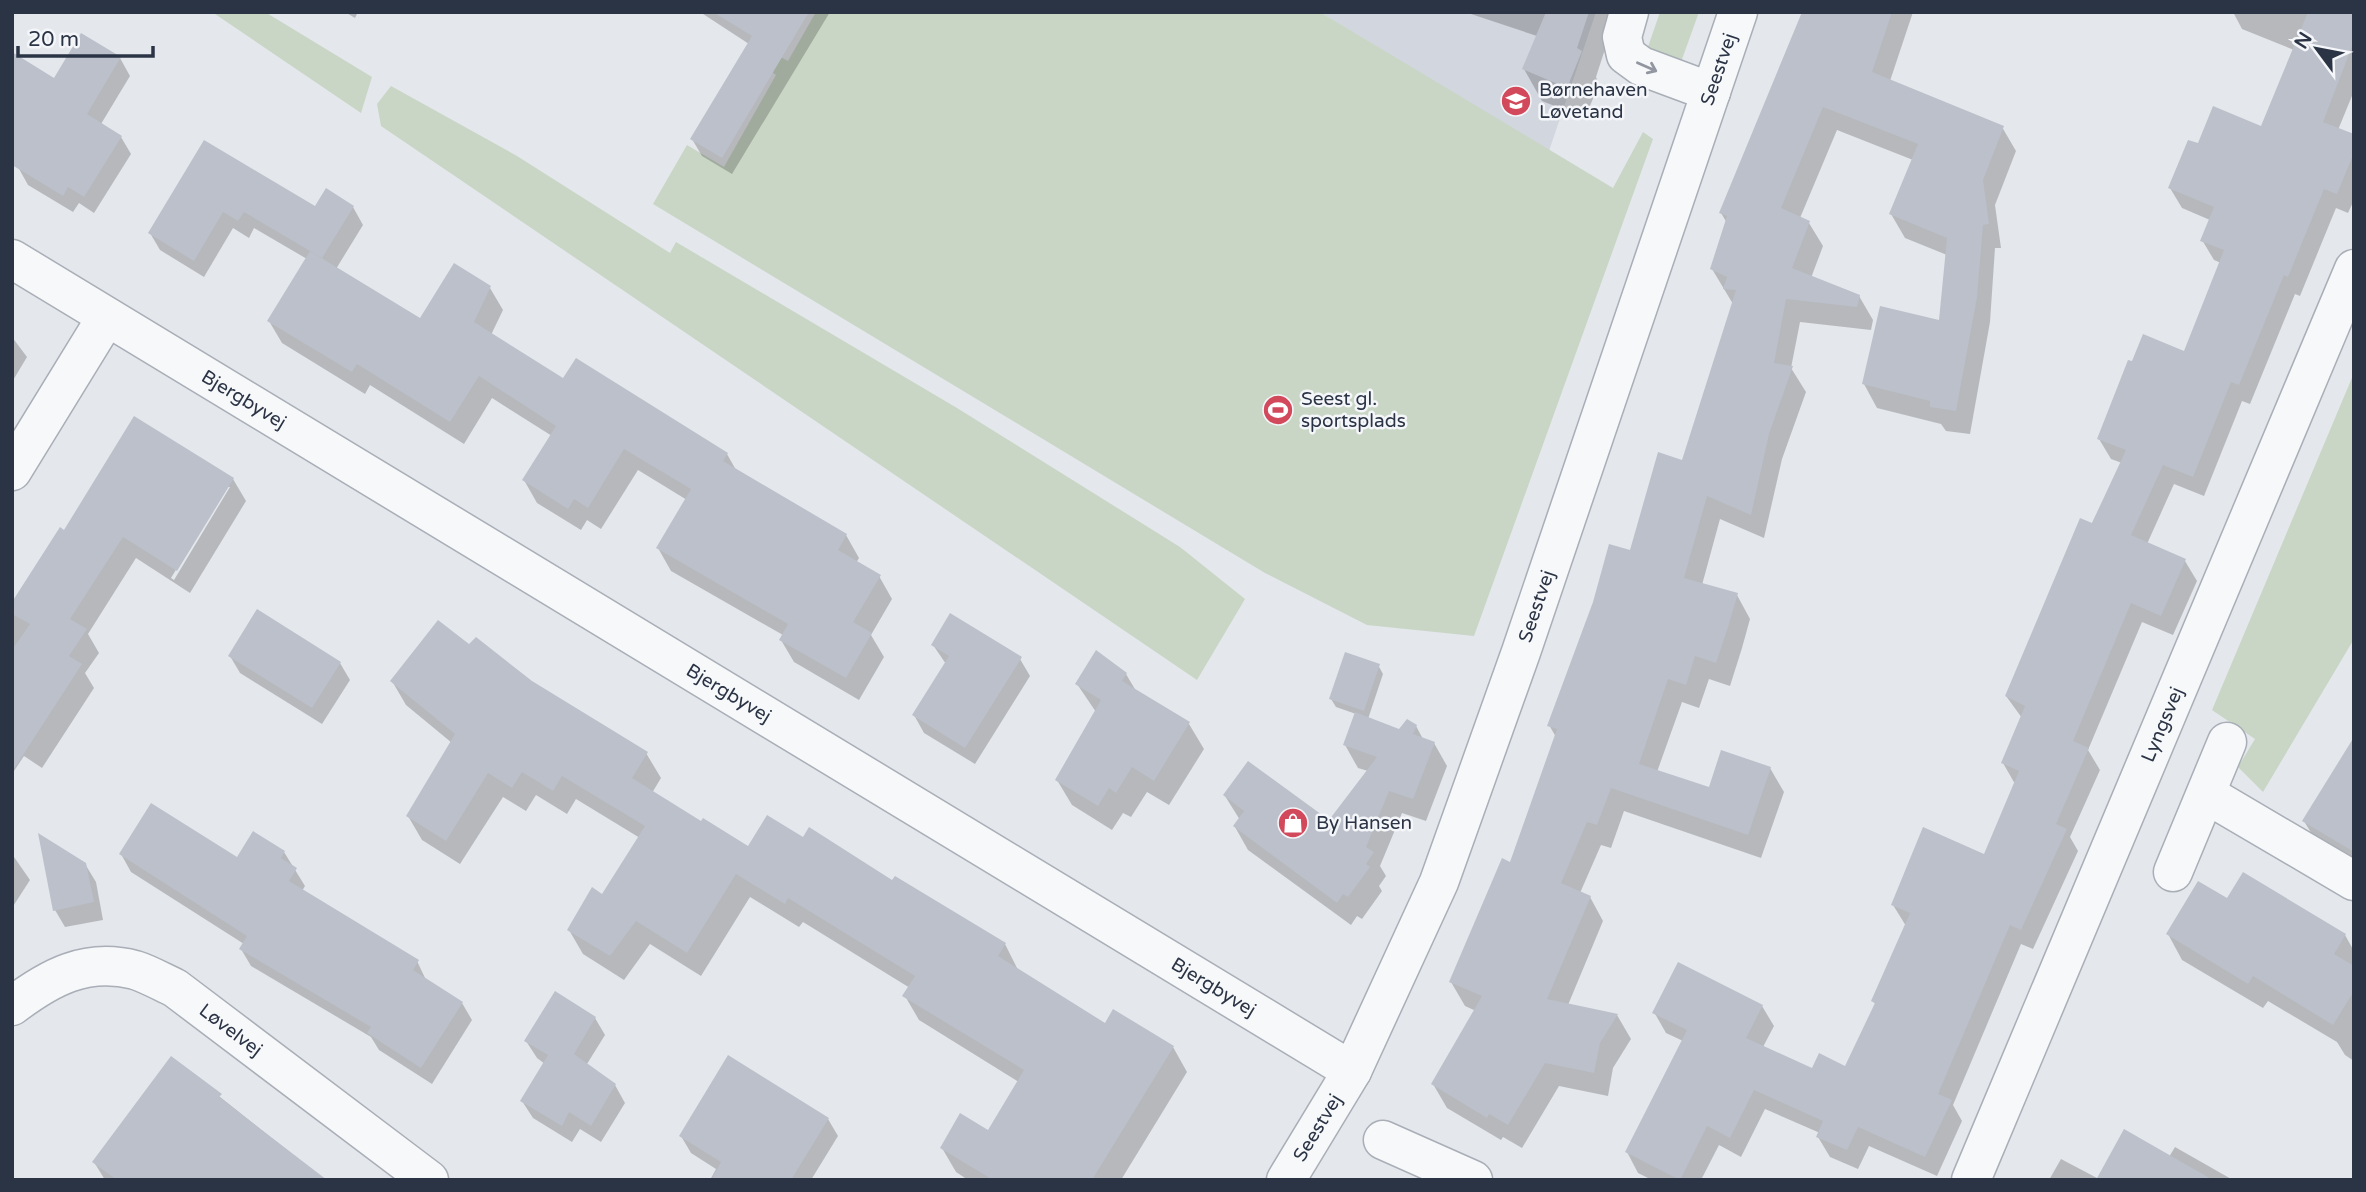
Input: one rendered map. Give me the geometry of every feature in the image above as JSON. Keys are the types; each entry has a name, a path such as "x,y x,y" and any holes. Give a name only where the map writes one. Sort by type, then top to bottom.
{"street":[{"path":"1629,12 1622,37 1626,55 1641,66 1711,92"},
{"name":"Seestvej","path":"1286,1180 1352,1071 1439,882 1521,652 1738,12"},
{"name":"Bjergbyvej","path":"12,259 1352,1071"},
{"name":"Lyngsvej","path":"1971,1180 2354,269"},
{"path":"12,471 106,318"},
{"path":"2173,872 2227,742"},
{"path":"2206,794 2354,881"},
{"name":"Løvelvej","path":"12,1006 46,980 78,970 89,967 134,970 175,988 429,1180"},
{"path":"1383,1140 1473,1180"}],"shaded area":[{"name":"Børnehaven Løvetand","path":"1320,12 1596,12 1549,151"}],"green space":[{"path":"212,12 265,12 372,77 361,113"},
{"name":"Seest gl. sportsplads","path":"816,12 1320,12 1613,188 1643,132 1653,139 1474,636 1367,625 1265,573 653,204 687,145 724,167 776,75 745,53 753,42 788,61"},
{"path":"1660,12 1699,12 1681,62 1648,47"},
{"path":"391,86 517,156 670,253 676,242 957,408 1180,547 1245,599 1197,680 381,126 377,104"},
{"path":"2354,373 2354,639 2263,792 2238,767 2255,739 2212,710"}],"building":[{"path":"713,12 809,12 722,158 690,139 752,36"},
{"path":"1546,12 1589,12 1577,48 1582,51 1567,88 1522,69"},
{"path":"1802,12 1892,12 1872,72 2004,126 1983,180 1989,224 1983,225 1977,297 1956,411 1930,407 1930,401 1862,384 1880,306 1939,320 1947,238 1889,214 1918,144 1823,107 1781,208 1810,221 1792,268 1860,295 1857,307 1786,299 1774,363 1793,366 1769,434 1751,515 1707,496 1684,578 1738,593 1729,624 1716,663 1695,656 1686,685 1668,679 1639,764 1709,787 1721,750 1771,767 1748,835 1611,788 1597,825 1587,822 1561,883 1591,896 1547,999 1618,1014 1600,1043 1594,1073 1545,1063 1508,1125 1489,1114 1487,1118 1431,1084 1482,996 1449,982 1502,858 1510,862 1557,729 1547,726 1593,602 1609,544 1630,550 1658,452 1682,460 1736,290 1723,289 1727,277 1710,269 1727,216 1719,213"},
{"path":"2308,12 2354,12 2354,41 2323,122 2354,134 2354,153 2337,194 2324,189 2288,277 2284,275 2239,385 2231,382 2193,477 2163,465 2131,535 2186,559 2161,616 2131,603 2073,741 2089,748 2056,824 2067,829 2021,930 2010,925 1938,1094 1952,1100 1925,1157 1858,1127 1847,1150 1816,1137 1823,1121 1754,1090 1730,1138 1707,1126 1680,1180 1625,1152 1687,1030 1652,1013 1678,962 1763,1005 1746,1038 1812,1068 1819,1053 1845,1066 1875,1003 1871,1001 1910,913 1891,905 1923,827 1984,854 2019,771 2001,763 2025,706 2005,696 2080,518 2092,523 2126,450 2097,439 2128,360 2132,361 2143,334 2184,351 2224,250 2200,241 2214,207 2168,188 2188,140 2198,143 2213,106 2261,126"},
{"path":"81,33 121,57 87,114 122,136 84,197 68,187 63,196 12,165 12,52 54,78"},
{"path":"204,140 315,206 326,188 354,206 322,258 244,212 238,221 223,212 194,261 148,233"},
{"path":"310,251 420,318 454,263 491,286 474,322 563,378 576,358 728,453 723,461 847,534 838,550 881,575 853,622 872,633 846,678 779,640 788,624 656,548 691,489 624,449 588,508 574,499 568,509 522,480 556,426 479,376 450,422 357,364 352,372 267,321"},
{"path":"134,416 234,478 177,571 123,537 70,619 87,629 69,656 82,664 12,772 12,650 30,624 12,614 12,602 60,527 64,530"},
{"path":"257,609 341,662 312,708 228,656"},
{"path":"950,613 1022,657 965,748 912,715 949,656 931,645"},
{"path":"438,620 469,644 476,637 532,681 648,752 632,778 701,821 703,818 748,846 767,815 803,837 809,827 892,880 895,876 1006,943 998,956 1105,1023 1113,1009 1174,1046 1092,1180 993,1180 940,1148 960,1113 988,1130 1024,1070 902,996 915,976 788,898 785,904 736,874 687,953 636,921 610,956 567,930 592,887 602,894 645,826 562,776 553,791 522,772 512,788 488,773 446,841 406,816 455,734 390,681"},
{"path":"1096,650 1127,673 1122,681 1190,722 1154,781 1132,767 1116,793 1109,788 1098,806 1055,780 1101,700 1075,684"},
{"path":"1345,652 1380,664 1364,711 1329,699"},
{"name":"By Hansen","path":"1355,712 1399,729 1407,719 1417,725 1413,734 1435,742 1413,799 1389,791 1366,847 1374,852 1366,864 1370,867 1348,897 1343,894 1337,903 1233,826 1244,811 1223,795 1248,761 1329,820 1377,757 1343,745"},
{"path":"2354,737 2354,852 2302,821"},
{"path":"151,803 237,857 253,831 285,851 281,858 297,868 289,881 419,960 413,970 463,1002 421,1068 367,1033 371,1027 239,949 247,936 119,854"},
{"path":"38,833 86,863 94,902 53,911"},
{"path":"2243,872 2346,934 2334,954 2354,966 2354,991 2333,1025 2253,976 2248,984 2166,934 2198,881 2227,898"},
{"path":"555,991 596,1017 574,1054 616,1084 591,1126 569,1112 562,1126 520,1101 548,1055 524,1041"},
{"path":"728,1055 829,1118 791,1180 711,1180 721,1162 679,1136"},
{"path":"171,1056 222,1094 219,1097 327,1180 117,1180 92,1162"},
{"path":"2124,1129 2213,1180 2096,1180"}],"place":[{"name":"Børnehaven Løvetand","path":"1516,101"},
{"name":"Seest gl. sportsplads","path":"1278,410"},
{"name":"By Hansen","path":"1293,823"}]}
